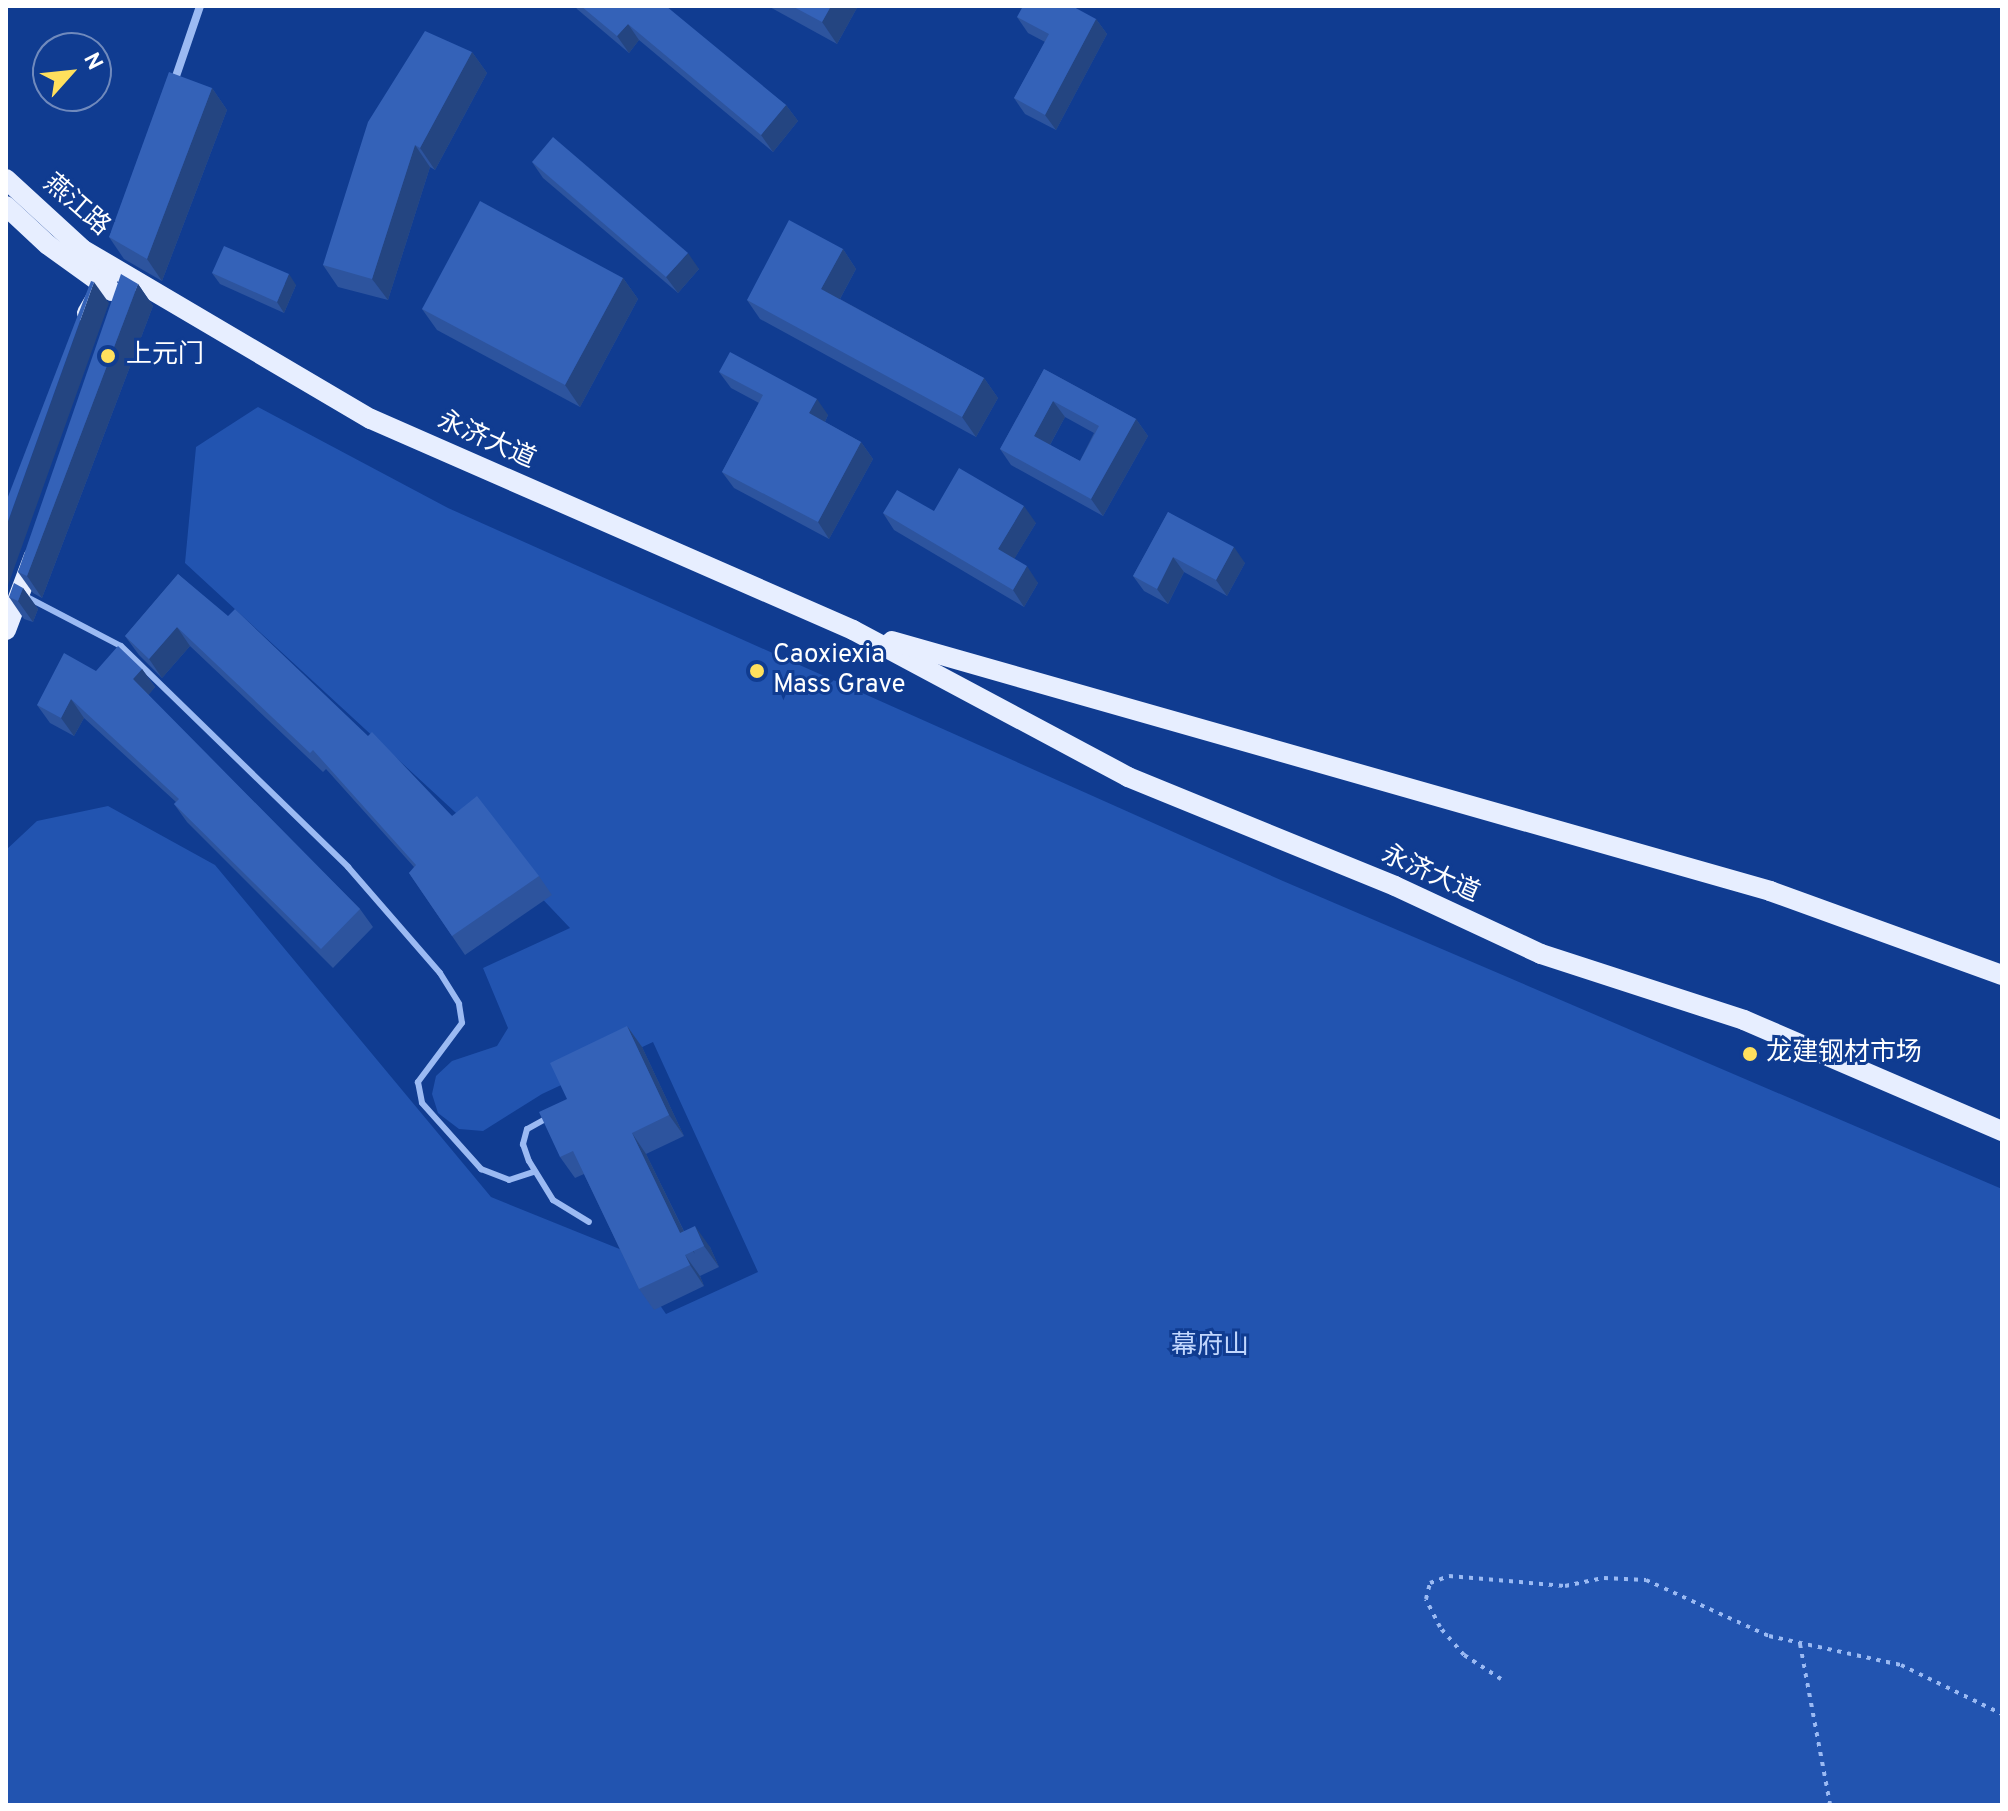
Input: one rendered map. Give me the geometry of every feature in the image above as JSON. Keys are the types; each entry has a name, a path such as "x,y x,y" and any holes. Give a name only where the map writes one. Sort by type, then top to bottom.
{"main road":[{"name":"燕江路","path":"6,179 82,249 110,269"},
{"path":"6,206 110,269 122,305"},
{"path":"81,326 110,269"},
{"name":"永济大道","path":"110,269 371,419 853,630 1128,777 1395,886 1541,954 1744,1020 2002,1131"},
{"path":"6,630 41,535"},
{"name":"永济大道","path":"853,630 1770,891 2002,975"}],"street":[{"path":"171,93 200,6"}],"lane":[{"path":"20,593 121,646 348,867 440,973 459,1004 462,1023 418,1082 422,1103 488,1173 509,1180 534,1172"},
{"path":"552,1116 527,1129 523,1144 534,1172 553,1200 589,1222"}],"path":[{"path":"1501,1679 1464,1655 1440,1627 1426,1599 1430,1583 1449,1576 1565,1586 1604,1578 1646,1580 1769,1636 1901,1665 2002,1714"},
{"path":"1800,1644 1830,1805"}],"green space":[{"name":"幕府山","path":"258,407 448,508 1283,881 2002,1189 2002,1805 6,1805 6,850 37,821 108,806 215,865 491,1197 622,1250 666,1314 758,1272 653,1042 542,1094 483,1131 459,1129 438,1113 432,1094 436,1076 452,1061 497,1046 508,1028 483,968 570,928 494,848 185,563 196,447"}],"building":[{"path":"581,6 666,6 786,105 761,135 628,24 617,36"},
{"path":"792,6 831,6 822,22"},
{"path":"1023,6 1072,6 1096,19 1045,115 1014,98 1049,34 1017,17"},
{"path":"425,31 472,52 420,148 415,145 372,279 323,265 368,122"},
{"path":"169,72 212,88 147,259 109,237"},
{"path":"553,137 688,253 666,277 532,162"},
{"path":"480,201 623,278 565,385 422,309"},
{"path":"789,220 843,249 821,289 984,378 962,417 747,300"},
{"path":"224,246 289,274 277,302 212,273"},
{"path":"121,274 138,284 27,576 18,572"},
{"path":"91,281 94,282 6,527 6,502"},
{"path":"730,352 817,399 809,413 861,442 818,522 722,472 763,395 719,372"},
{"path":"1044,369 1136,419 1091,499 1000,449","holes":["1053,401 1099,426 1080,461 1034,436"]},
{"path":"959,468 1024,506 998,549 1027,566 1013,590 883,513 897,490 934,511"},
{"path":"1168,512 1234,547 1216,580 1173,557 1157,589 1133,576"},
{"path":"178,574 228,616 235,609 368,736 372,732 452,816 477,796 539,876 452,936 409,873 416,865 313,750 310,753 177,627 149,659 125,636"},
{"path":"14,583 23,588 18,601 9,597"},
{"path":"118,646 142,669 133,679 360,909 321,949 174,804 179,799 71,699 61,718 37,705 64,653 96,671"},
{"path":"627,1026 669,1115 632,1133 680,1233 695,1226 704,1246 685,1255 690,1265 639,1289 573,1151 560,1157 539,1112 567,1099 550,1063"}],"place":[{"name":"上元门","path":"108,356"},
{"name":"Caoxiexia Mass Grave","path":"757,671"},
{"name":"龙建钢材市场","path":"1750,1054"}]}
